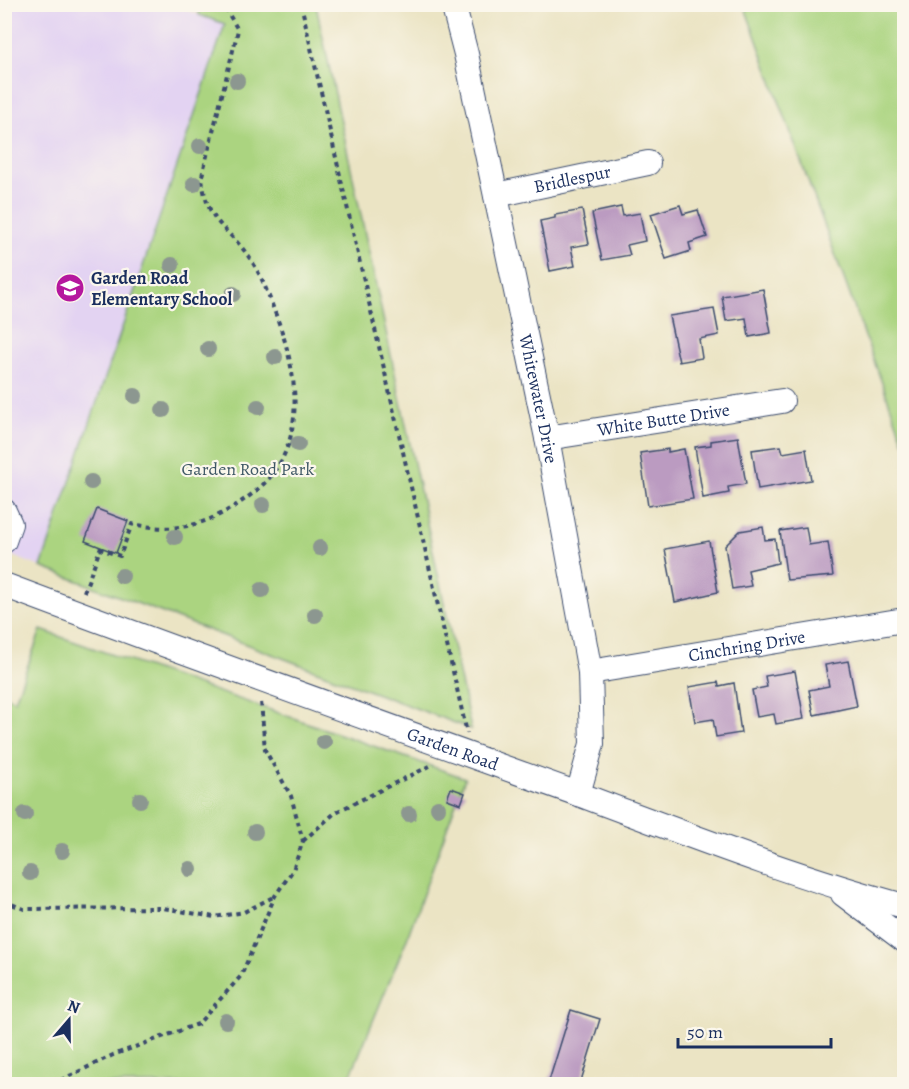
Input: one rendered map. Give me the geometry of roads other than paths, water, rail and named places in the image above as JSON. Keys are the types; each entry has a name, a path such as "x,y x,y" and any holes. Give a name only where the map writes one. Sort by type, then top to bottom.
{"street":[{"name":"Whitewater Drive","path":"453,4 547,438 590,672 592,744 578,794"},
{"name":"Bridlespur","path":"496,195 648,163"},
{"name":"White Butte Drive","path":"547,438 782,401"},
{"path":"4,511 10,524 4,541"},
{"name":"Garden Road","path":"4,585 262,682 834,887 904,906"},
{"name":"Cinchring Drive","path":"590,672 904,620"},
{"path":"834,887 904,940"}],"place":[{"name":"Garden Road Elementary School","path":"70,288"}],"park label":[{"name":"Garden Road Park","path":"248,469"}]}
